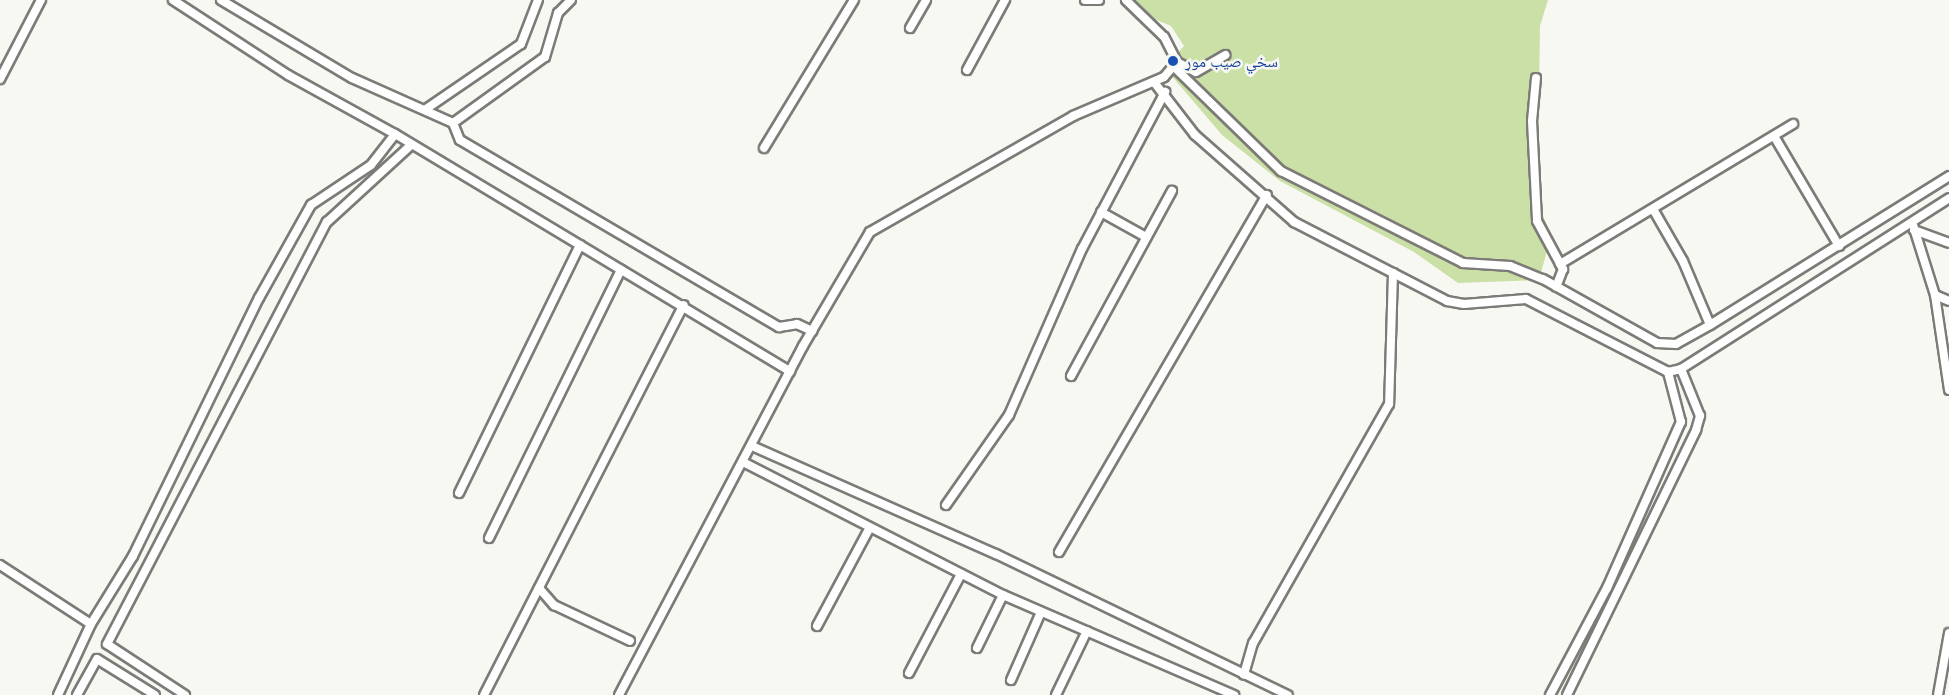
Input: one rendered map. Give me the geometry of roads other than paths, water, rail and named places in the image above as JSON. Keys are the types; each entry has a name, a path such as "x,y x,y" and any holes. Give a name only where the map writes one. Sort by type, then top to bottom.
{"street":[{"path":"0,79 41,0"},
{"path":"173,0 288,75 394,134 621,270 684,305 790,371"},
{"path":"221,0 352,78 416,109 426,110 453,123 460,140 778,327 797,324 812,331"},
{"path":"426,110 520,44 538,0"},
{"path":"453,123 545,57 558,13 571,0"},
{"path":"764,148 854,0"},
{"path":"910,28 926,0"},
{"path":"967,70 1005,0"},
{"path":"1085,0 1099,0"},
{"path":"1126,0 1164,36 1175,64 1281,171 1463,263 1510,266 1556,287 1657,343 1676,344 1710,325 1949,176"},
{"path":"1175,64 1196,72 1225,55"},
{"path":"619,695 790,371 870,232 1073,116 1154,82 1175,64"},
{"path":"1536,78 1532,121 1537,221 1560,264 1556,287"},
{"path":"1154,82 1165,92 1195,135 1267,195 1294,222 1447,301 1464,304 1526,299 1668,372 1682,369 1913,228 1949,198"},
{"path":"946,504 1009,415 1101,212 1165,92"},
{"path":"1560,264 1793,124"},
{"path":"58,695 91,624 133,556 259,298 311,205 370,165 394,134"},
{"path":"1774,136 1839,246"},
{"path":"185,695 107,644 327,222 411,145"},
{"path":"1071,376 1172,191"},
{"path":"1059,552 1267,195"},
{"path":"1653,209 1683,261 1710,325"},
{"path":"1101,212 1146,237"},
{"path":"1913,228 1949,243"},
{"path":"1913,228 1935,295 1949,390"},
{"path":"459,493 580,245"},
{"path":"489,538 621,270"},
{"path":"1244,675 1253,643 1389,404 1393,273"},
{"path":"1935,295 1949,301"},
{"path":"484,695 684,305"},
{"path":"1567,695 1696,430 1700,416 1682,369"},
{"path":"1550,695 1607,588 1681,422 1668,372"},
{"path":"752,446 996,554 1288,695"},
{"path":"743,462 869,529 1003,595 1234,695"},
{"path":"817,626 869,529"},
{"path":"0,565 91,624"},
{"path":"909,673 961,574"},
{"path":"539,588 554,604 630,641"},
{"path":"976,648 1003,595"},
{"path":"1011,680 1041,612"},
{"path":"1056,695 1087,631"},
{"path":"1938,695 1949,633"},
{"path":"77,695 97,659 155,695"}],"place":[{"name":"سخي صیب موړ","path":"1173,61"}]}
